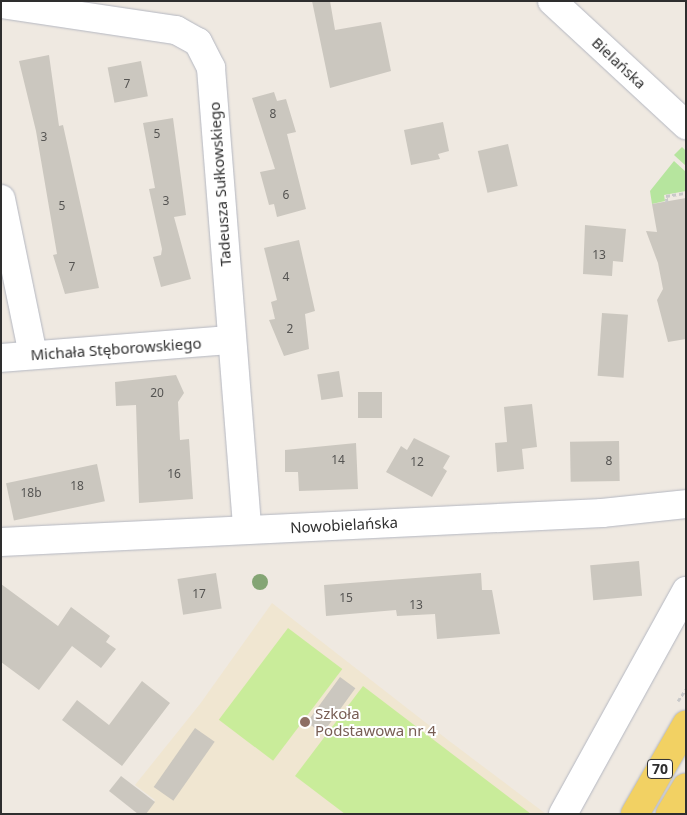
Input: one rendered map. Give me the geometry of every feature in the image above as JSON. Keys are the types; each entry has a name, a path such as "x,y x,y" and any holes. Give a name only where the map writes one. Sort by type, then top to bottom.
{"main road":[{"name":"70","path":"635,814 686,725"},
{"name":"70","path":"670,814 686,787"}],"street":[{"name":"Bielańska","path":"552,1 686,125"},
{"name":"Tadeusza Sułkowskiego","path":"1,4 176,30 198,42 212,68 231,340 247,530"},
{"path":"1,199 33,355"},
{"name":"Michała Stęborowskiego","path":"1,358 231,340"},
{"name":"Nowobielańska","path":"1,542 602,513 686,504"},
{"path":"563,814 686,591"}],"path":[{"path":"666,202 666,196 686,193"}],"shaded area":[{"name":"Szkoła Podstawowa nr 4","path":"272,603 546,814 145,814 155,800 135,785 200,704"}],"green space":[{"path":"682,147 686,151 686,166 674,155"},
{"path":"674,161 686,172 686,191 664,195 665,201 652,204 650,191"},
{"path":"288,628 342,669 273,761 219,720"},
{"path":"363,686 531,814 345,814 295,776"}],"building":[{"path":"312,1 330,1 335,30 381,22 391,71 330,88"},
{"path":"49,55 59,126 63,125 99,288 65,294 53,255 57,254 36,131 19,61"},
{"path":"141,61 148,96 114,103 108,67"},
{"path":"274,92 277,101 286,99 296,132 287,134 306,209 277,217 274,204 269,205 260,172 275,169 252,98"},
{"path":"173,118 186,215 174,217 191,279 161,287 153,257 161,255 162,249 149,189 155,188 143,123"},
{"path":"443,122 449,151 438,154 440,159 411,165 404,130"},
{"path":"508,144 518,186 487,193 478,151"},
{"path":"686,198 686,339 668,342 657,300 663,289 658,263 646,231 657,232 652,204"},
{"path":"585,225 626,229 623,262 613,261 612,276 583,274"},
{"path":"299,240 315,311 305,314 309,349 284,356 269,320 275,319 271,302 277,300 264,248"},
{"path":"602,313 628,315 624,378 598,376"},
{"path":"339,371 343,397 321,400 317,374"},
{"path":"176,375 184,393 178,402 180,440 189,439 193,499 139,503 136,405 116,406 115,382"},
{"path":"358,392 382,392 382,418 358,418"},
{"path":"532,404 537,447 522,449 524,469 497,472 495,443 507,442 504,407"},
{"path":"414,438 450,456 443,468 447,471 432,497 386,472 401,446 407,450"},
{"path":"619,441 620,481 571,482 570,442"},
{"path":"356,443 358,489 299,491 298,472 285,472 285,450"},
{"path":"97,464 105,501 14,521 6,483"},
{"path":"639,561 642,596 593,600 590,565"},
{"path":"216,573 222,609 183,615 177,579"},
{"path":"481,573 482,590 492,590 500,634 437,639 435,614 397,616 396,610 326,616 324,585"},
{"path":"1,584 58,626 71,607 110,636 106,642 116,649 101,668 72,646 39,690 1,662"},
{"path":"340,677 355,688 322,733 307,722"},
{"path":"142,681 170,703 122,766 62,720 77,700 109,725"},
{"path":"195,728 215,742 173,801 154,787"},
{"path":"121,776 155,802 146,814 138,814 109,791"}],"place":[{"name":"Szkoła Podstawowa nr 4","path":"305,722"}]}
